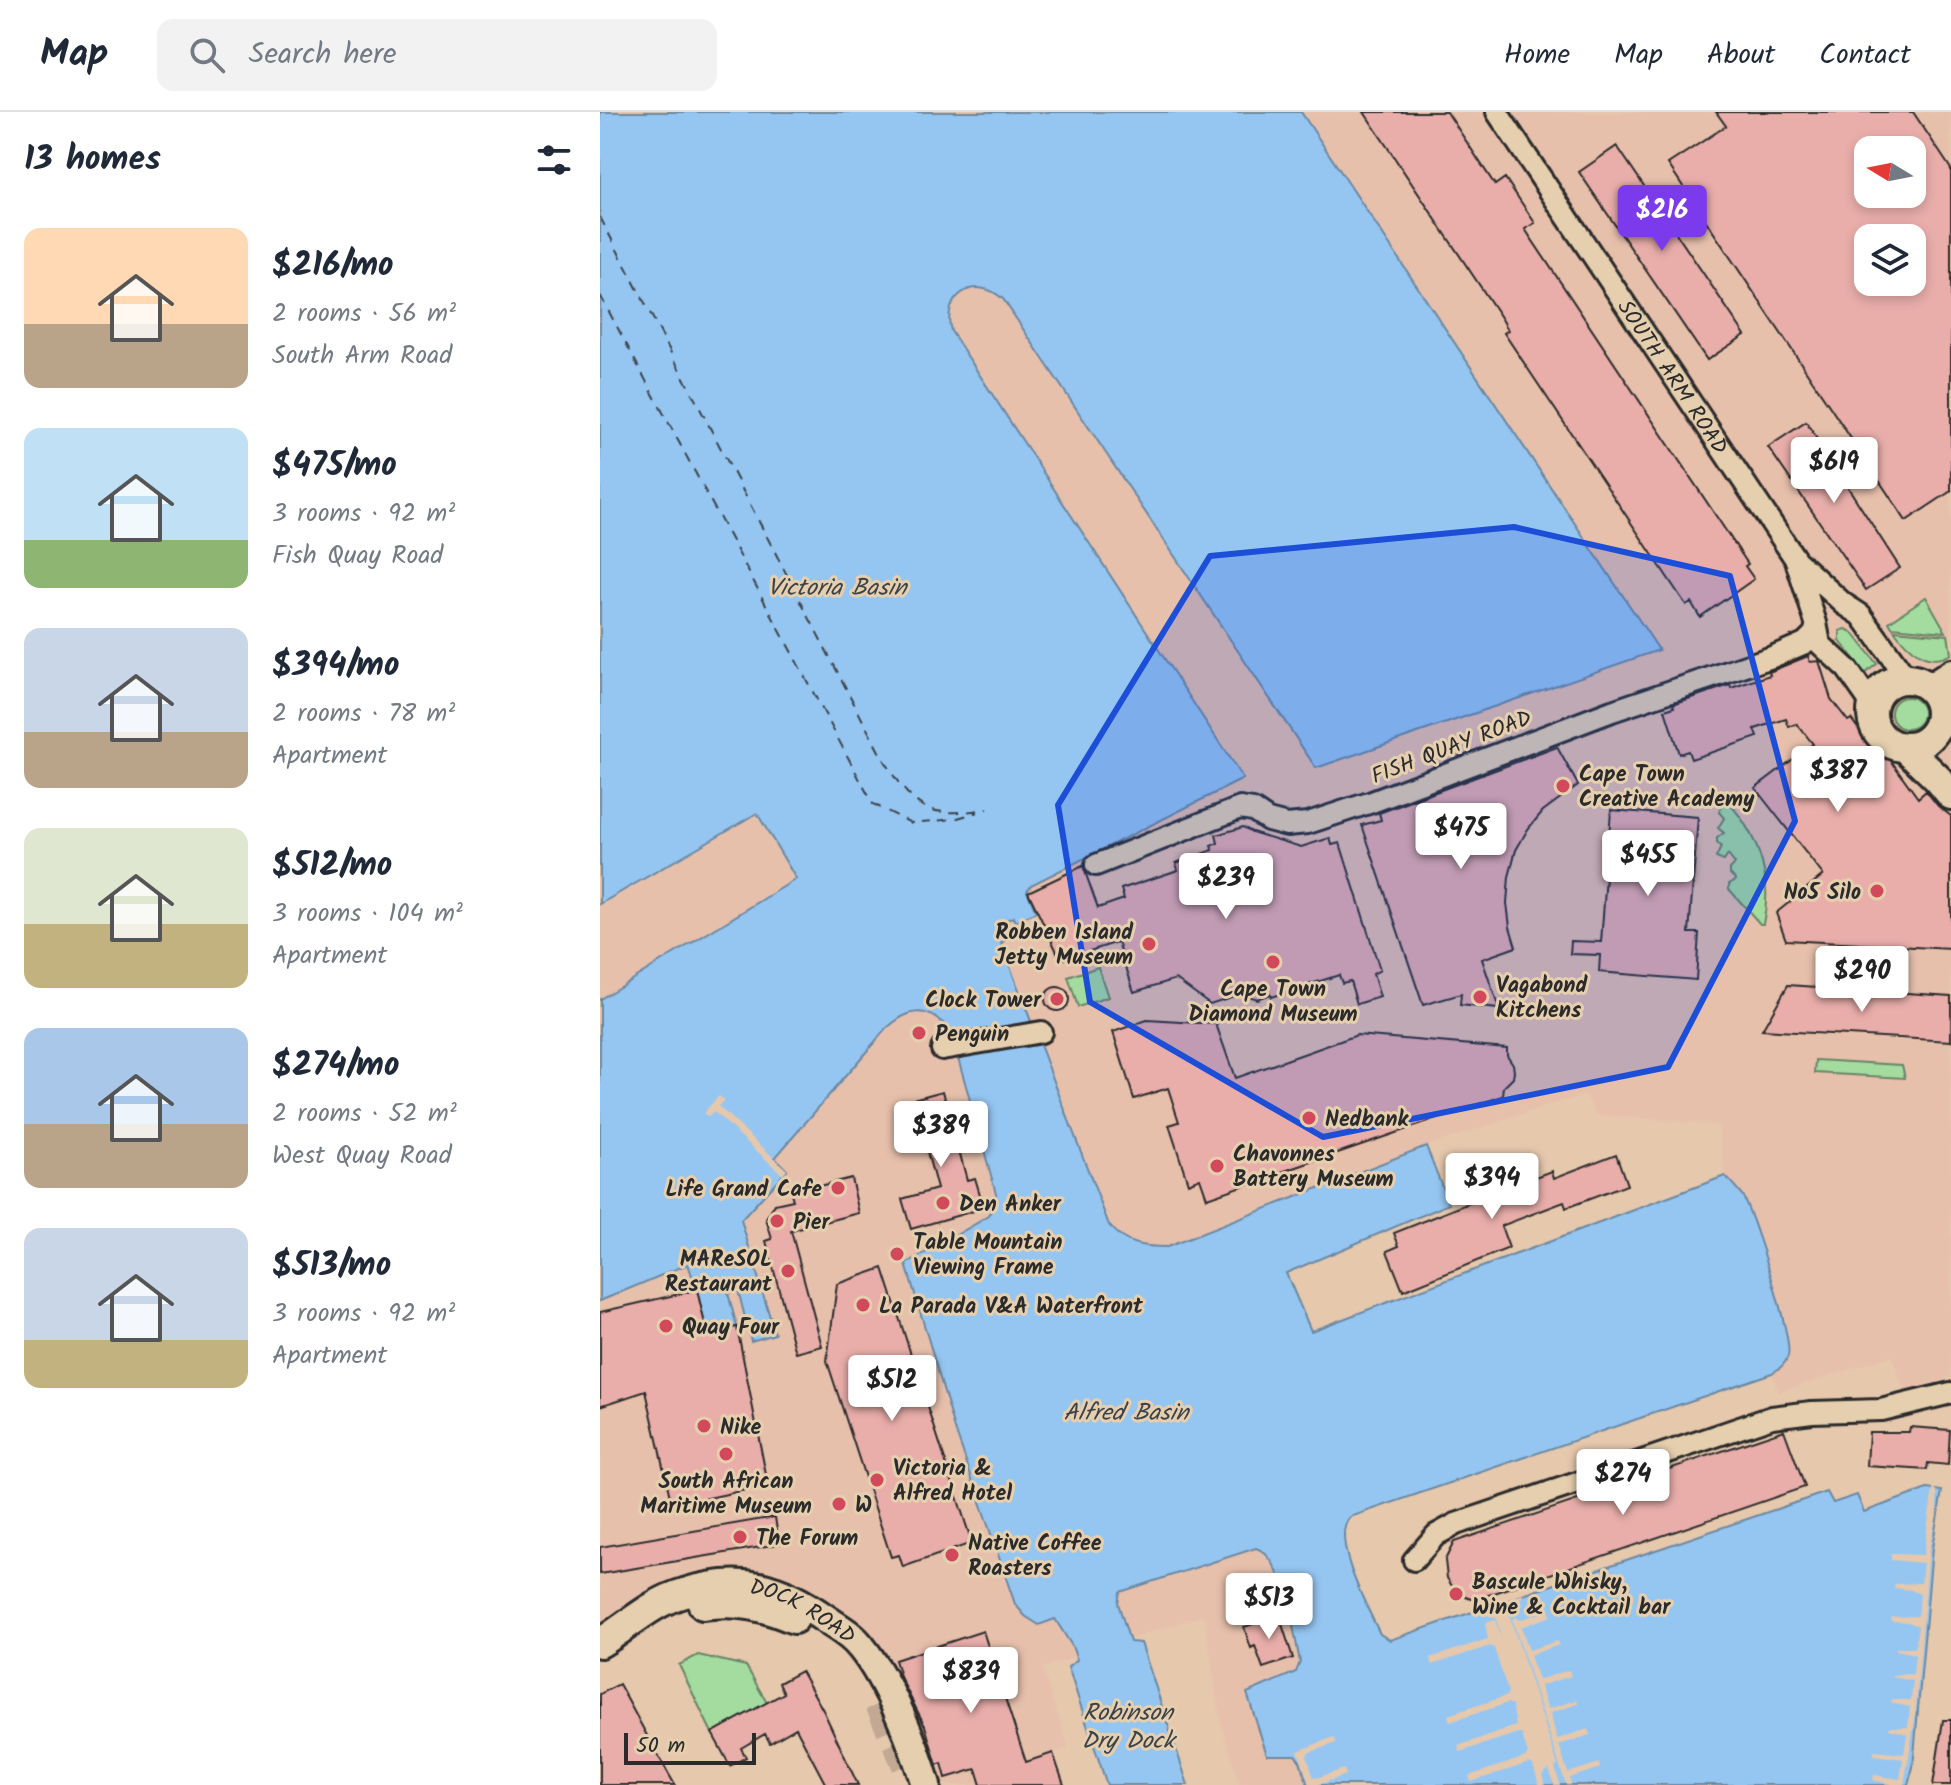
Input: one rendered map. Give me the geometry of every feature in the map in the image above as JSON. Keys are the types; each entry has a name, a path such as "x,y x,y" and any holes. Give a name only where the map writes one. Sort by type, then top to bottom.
{"street":[{"name":"SOUTH ARM ROAD","path":"1497,112 1796,560 1844,604 1861,615 1933,696 1951,742"},
{"name":"SOUTH ARM ROAD","path":"1796,560 1820,644 1847,669 1873,706"},
{"name":"FISH QUAY ROAD","path":"1096,865 1240,808 1253,810 1268,820 1287,825 1308,823 1372,802 1612,711 1772,657 1805,643 1814,634 1819,615 1827,608 1844,604"},
{"path":"1933,696 1885,687 1873,706 1879,734 1895,745 1905,747 1926,740 1938,726 1933,696 1951,670"},
{"path":"1905,747 1951,795"},
{"path":"942,1049 1041,1032"},
{"path":"1414,1560 1436,1535 1456,1524 1772,1417 1812,1412 1881,1410 1951,1393"},
{"name":"DOCK ROAD","path":"600,1643 656,1604 682,1593 743,1583 773,1589 805,1605 861,1647 877,1671 908,1736 926,1785"},
{"name":"DOCK ROAD","path":"600,1658 651,1625 696,1606 738,1603 767,1607 831,1642 862,1675 879,1704"}],"highlighted area":[{"path":"1514,527 1730,576 1795,821 1668,1067 1323,1137 1090,1002 1058,805 1210,556"}],"shaded area":[{"path":"1301,112 1951,112 1951,1377 1904,1393 1892,1356 1778,1392 1772,1373 1784,1366 1776,1290 1743,1197 1725,1176 1718,1125 1596,1115 1586,1096 1426,1146 1167,1247 1128,1243 1116,1235 1109,1225 1001,943 1006,920 1013,917 1016,922 1036,912 1026,891 1030,885 1242,778 951,331 949,311 957,297 971,288 987,289 1003,299 1316,768 1659,650"},
{"path":"757,812 797,879 600,999 600,904"},
{"path":"915,1012 940,1019 950,1029 996,1193 995,1205 989,1216 906,1264 955,1429 1015,1604 1055,1619 1075,1653 1076,1657 1042,1668 1069,1748 1053,1753 1064,1785 930,1785 870,1652 733,1572 600,1636 600,1301 688,1264 697,1290 728,1293 739,1289 741,1221 787,1170 775,1158 885,1030 901,1015"},
{"path":"1251,1548 1264,1551 1280,1576 1300,1662 1296,1672 1247,1693 1300,1761 1308,1785 1240,1785 1221,1725 1204,1615 1129,1639 1118,1603 1120,1592"}],"green space":[{"path":"1926,597 1946,632 1892,627 1889,622"},
{"path":"1846,629 1852,632 1877,664 1865,673 1840,641 1840,631"},
{"path":"1894,630 1948,635 1951,654 1942,658 1926,658 1905,644"},
{"path":"1907,697 1918,702 1923,713 1918,724 1907,729 1896,724 1891,713 1896,702"},
{"path":"1715,788 1740,817 1758,850 1766,885 1763,924 1729,889 1729,884 1736,880 1730,874 1735,864 1728,855 1724,861 1716,858 1721,847 1717,838 1724,833 1718,828 1724,818 1719,812 1724,802"},
{"path":"1098,967 1108,997 1078,1007 1068,977"},
{"path":"1816,1060 1902,1065 1905,1078 1815,1073"},
{"path":"698,1655 746,1666 767,1703 712,1733 679,1665"}],"water":[{"name":"Victoria Basin","path":"600,112 1301,112 1659,650 1316,768 1003,299 982,288 963,292 951,307 951,331 1243,779 1031,885 1027,891 1036,912 1015,922 1013,917 1006,920 1002,935 1008,939 1001,943 1109,1225 1128,1241 1167,1247 1426,1146 1449,1204 1286,1273 1311,1331 1725,1176 1742,1195 1771,1276 1788,1345 1788,1356 1782,1366 1772,1373 1350,1517 1345,1527 1347,1557 1380,1634 1390,1640 1827,1492 1833,1503 1857,1495 1864,1512 1927,1489 1942,1491 1932,1548 1913,1767 1908,1785 1308,1785 1295,1755 1267,1755 1247,1693 1296,1672 1300,1662 1281,1581 1266,1554 1256,1548 1120,1592 1118,1603 1130,1642 1141,1643 1188,1785 1107,1785 1068,1667 1077,1660 1072,1646 1055,1619 1039,1625 1025,1616 1015,1604 955,1429 906,1264 989,1216 995,1205 996,1193 950,1029 925,1013 901,1017 885,1030 775,1158 787,1170 741,1220 775,1334 751,1341 738,1290 728,1293 737,1327 707,1333 688,1264 600,1301 600,999 796,879 757,813 600,904"}],"pier":[{"path":"719,1096 724,1100 718,1106 787,1170 783,1175 714,1112 708,1117 703,1113"},
{"path":"1933,1490 1937,1490 1937,1515 1929,1548 1915,1719 1904,1785 1892,1785 1873,1780 1874,1775 1900,1779 1903,1759 1874,1755 1874,1751 1904,1754 1907,1734 1889,1727 1908,1727 1910,1707 1891,1703 1892,1700 1911,1700 1913,1681 1893,1677 1913,1674 1915,1654 1896,1648 1915,1648 1918,1626 1891,1621 1892,1617 1918,1616 1920,1594 1894,1588 1895,1584 1921,1583 1923,1563 1891,1560 1891,1554 1923,1555"},
{"path":"1524,1594 1509,1614 1558,1766 1555,1767 1560,1785 1554,1785 1549,1769 1542,1775 1545,1785 1539,1785 1533,1765 1529,1763 1471,1782 1469,1776 1528,1754 1522,1735 1518,1733 1460,1752 1458,1746 1516,1726 1512,1705 1508,1703 1450,1722 1448,1715 1506,1696 1508,1692 1494,1648 1490,1646 1432,1665 1430,1658 1488,1639 1485,1623 1495,1620 1502,1640 1496,1618 1474,1611"},
{"path":"1549,1610 1551,1616 1521,1627 1529,1650 1558,1641 1559,1645 1530,1655 1538,1680 1569,1670 1571,1676 1540,1686 1548,1709 1577,1700 1578,1704 1550,1713 1557,1739 1588,1729 1590,1735 1559,1745 1568,1773 1599,1763 1600,1768 1570,1778 1571,1785 1566,1785 1512,1619 1517,1617 1519,1620"},
{"path":"1334,1737 1336,1743 1308,1753 1313,1776 1316,1778 1344,1769 1346,1775 1309,1785 1298,1751"}],"building":[{"path":"1364,112 1447,112 1495,185 1505,178 1535,223 1525,229 1748,564 1745,566 1754,579 1700,617 1691,602 1686,605 1504,333 1508,330 1502,319"},
{"path":"1716,112 1913,112 1951,169 1951,491 1906,521 1668,164 1726,126"},
{"path":"1617,146 1745,335 1707,360 1579,172"},
{"path":"1806,422 1900,568 1866,590 1768,447"},
{"path":"1808,656 1810,662 1819,661 1831,699 1848,721 1851,719 1857,727 1863,722 1918,798 1926,791 1951,816 1951,949 1786,940 1776,913 1823,875 1755,788 1813,744 1797,724 1789,727 1786,719 1755,729 1758,737 1691,759 1688,751 1679,754 1665,710 1674,707 1673,704 1730,685 1731,688 1770,675 1769,672"},
{"path":"1557,747 1578,785 1543,811 1516,850 1507,903 1516,947 1482,959 1499,1009 1460,1005 1461,994 1423,1005 1362,825 1381,820 1379,813"},
{"path":"1611,810 1698,817 1689,933 1699,933 1696,980 1599,972 1600,955 1570,954 1571,941 1601,942"},
{"path":"1243,827 1301,847 1330,838 1332,845 1340,843 1380,970 1373,974 1380,997 1357,1004 1350,981 1342,983 1339,975 1271,997 1270,994 1257,999 1246,992 1210,1004 1176,979 1134,992 1118,942 1061,960 1028,892 1083,866 1098,908 1124,899 1121,889 1178,870 1176,863 1213,850 1211,846 1218,843 1216,835"},
{"path":"1788,985 1951,996 1951,1041 1762,1030"},
{"name":"Clock Tower","path":"1057,987 1066,990 1069,999 1066,1008 1057,1011 1048,1008 1045,999 1048,990"},
{"name":"Nedbank","path":"1147,1020 1216,1024 1235,1078 1357,1035 1507,1048 1514,1072 1513,1078 1504,1087 1503,1096 1207,1198 1200,1178 1188,1183 1169,1125 1179,1122 1168,1088 1134,1099 1113,1032"},
{"path":"943,1091 967,1180 975,1178 984,1208 911,1229 902,1199 937,1189 913,1099"},
{"path":"1616,1154 1627,1185 1566,1208 1564,1202 1501,1226 1509,1248 1403,1291 1387,1251 1399,1246 1394,1233 1492,1194 1493,1182 1504,1189 1552,1171 1554,1178"},
{"name":"MAReSOL Restaurant","path":"851,1178 859,1213 791,1231 822,1346 796,1353 766,1241 772,1239 766,1219 775,1204 793,1200 791,1193"},
{"path":"883,1268 972,1543 903,1567 899,1555 891,1557 827,1361 837,1284"},
{"path":"697,1290 707,1333 737,1327 768,1485 672,1506 646,1391 600,1406 600,1312"},
{"path":"1910,1427 1950,1430 1948,1465 1928,1463 1927,1470 1867,1466 1869,1432 1909,1432"},
{"path":"1784,1430 1805,1487 1474,1600 1457,1594 1447,1578 1445,1560 1454,1542"},
{"path":"775,1517 779,1544 600,1574 600,1547"},
{"path":"1279,1615 1293,1658 1263,1668 1255,1646 1251,1648 1244,1627"},
{"path":"983,1631 1026,1762 1053,1753 1064,1785 981,1785 976,1769 946,1778 942,1763 937,1765 925,1726 901,1679 895,1660"},
{"path":"801,1671 858,1785 826,1785 796,1728 770,1743 765,1734 741,1748 746,1757 730,1766 712,1733 784,1693 779,1683"},
{"path":"619,1684 675,1785 600,1785 600,1694"},
{"path":"1943,1720 1951,1720 1951,1785 1933,1785"}],"ferry route":[{"path":"600,217 895,778 915,801 936,811 987,809"},
{"path":"600,295 873,804 911,823 954,819 978,812"}],"tunnel":[{"path":"879,1704 906,1765"}],"place":[{"name":"Cape Town Creative Academy","path":"1563,786"},
{"name":"No5 Silo","path":"1877,891"},
{"name":"Robben Island Jetty Museum","path":"1149,944"},
{"name":"Cape Town Diamond Museum","path":"1273,962"},
{"name":"Vagabond Kitchens","path":"1480,997"},
{"name":"Clock Tower","path":"1057,999"},
{"name":"Penguin","path":"919,1033"},
{"name":"Nedbank","path":"1309,1118"},
{"name":"Chavonnes Battery Museum","path":"1217,1166"},
{"name":"Life Grand Cafe","path":"838,1188"},
{"name":"Den Anker","path":"943,1203"},
{"name":"Pier","path":"777,1221"},
{"name":"Table Mountain Viewing Frame","path":"897,1254"},
{"name":"MAReSOL Restaurant","path":"788,1271"},
{"name":"La Parada V&A Waterfront","path":"863,1305"},
{"name":"Quay Four","path":"666,1326"},
{"name":"Nike","path":"704,1426"},
{"name":"South African Maritime Museum","path":"726,1454"},
{"name":"Victoria & Alfred Hotel","path":"877,1480"},
{"name":"W","path":"839,1504"},
{"name":"The Forum","path":"740,1537"},
{"name":"Native Coffee Roasters","path":"952,1555"},
{"name":"Bascule Whisky, Wine & Cocktail bar","path":"1456,1594"}],"water label":[{"name":"Alfred Basin","path":"1126,1412"},
{"name":"Robinson Dry Dock","path":"1128,1726"}]}
